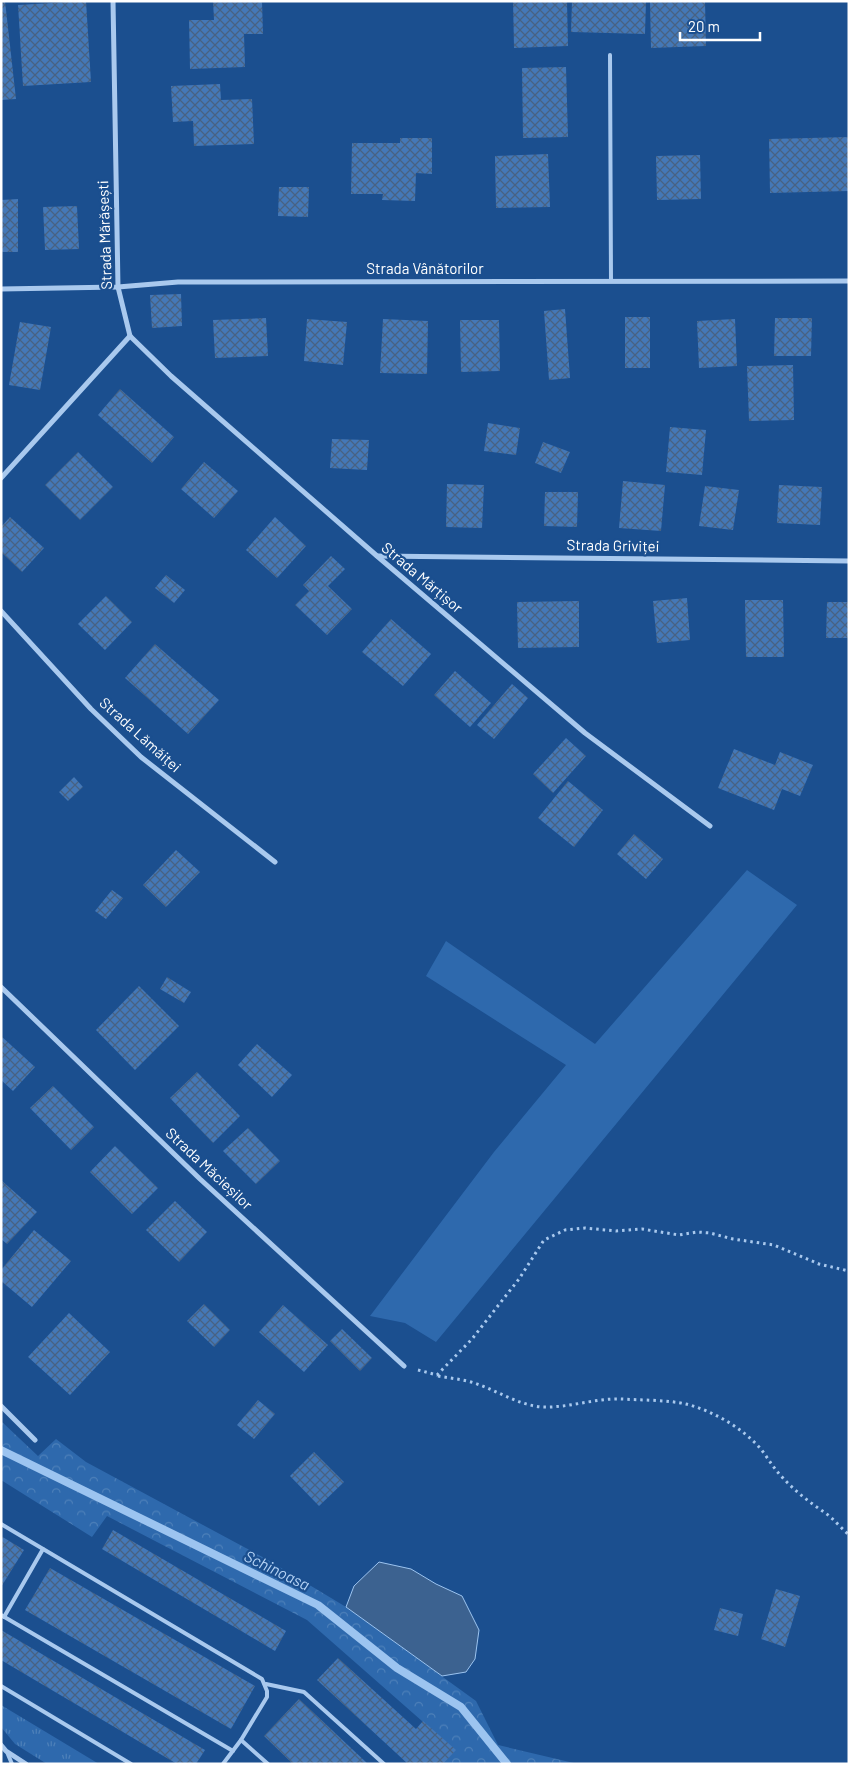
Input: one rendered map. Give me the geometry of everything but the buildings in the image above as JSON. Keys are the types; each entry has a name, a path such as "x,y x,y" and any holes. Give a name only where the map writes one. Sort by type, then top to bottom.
{"street":[{"name":"Strada Mărășești","path":"113,1 118,287 130,336"},
{"name":"Strada Vânătorilor","path":"1,289 118,287 178,282 611,280 849,282"},
{"path":"1,478 130,336"},
{"name":"Strada Mărțișor","path":"130,336 171,376 377,556 585,733 710,826"},
{"name":"Strada Griviței","path":"377,556 849,561"},
{"name":"Strada Lămăiței","path":"1,611 92,709 141,757 275,862"},
{"name":"Strada Măcieșilor","path":"1,987 200,1179 404,1366"},
{"path":"1,1406 35,1440"},
{"path":"1,1745 6,1751 26,1764"}],"lane":[{"path":"610,55 611,280"},
{"path":"1,1524 257,1675 266,1684 304,1692 384,1764"},
{"path":"44,1548 3,1616 233,1751"},
{"path":"223,1764 242,1740 267,1697 266,1684"},
{"path":"1,1686 131,1764"},
{"path":"242,1740 268,1764"},
{"path":"6,1751 12,1764"}],"path":[{"path":"437,1375 472,1339 519,1279 544,1240 565,1230 585,1228 616,1231 642,1229 679,1235 697,1232 710,1233 733,1239 774,1245 819,1264 849,1271"},
{"path":"404,1366 471,1382 518,1402 542,1407 580,1404 602,1399 620,1399 685,1404 702,1410 724,1420 743,1433 759,1448 784,1479 812,1505 825,1512 849,1535"}],"green space":[{"path":"747,870 797,905 436,1342 405,1323 370,1316 494,1152 566,1065 426,976 446,941 595,1044"},
{"path":"1,1421 38,1456 56,1439 86,1462 268,1560 346,1607 476,1701 498,1745 578,1764 443,1764 455,1750 307,1620 107,1516 92,1537 1,1480"},
{"path":"1,1705 99,1764 47,1764 15,1744 1,1727"}],"shaded area":[{"path":"379,1562 411,1569 436,1584 462,1596 479,1630 475,1659 466,1672 442,1676 346,1607 354,1586"}],"waterway":[{"name":"Schinoasa","path":"1,1450 318,1605 397,1668 461,1707 507,1764"}]}
